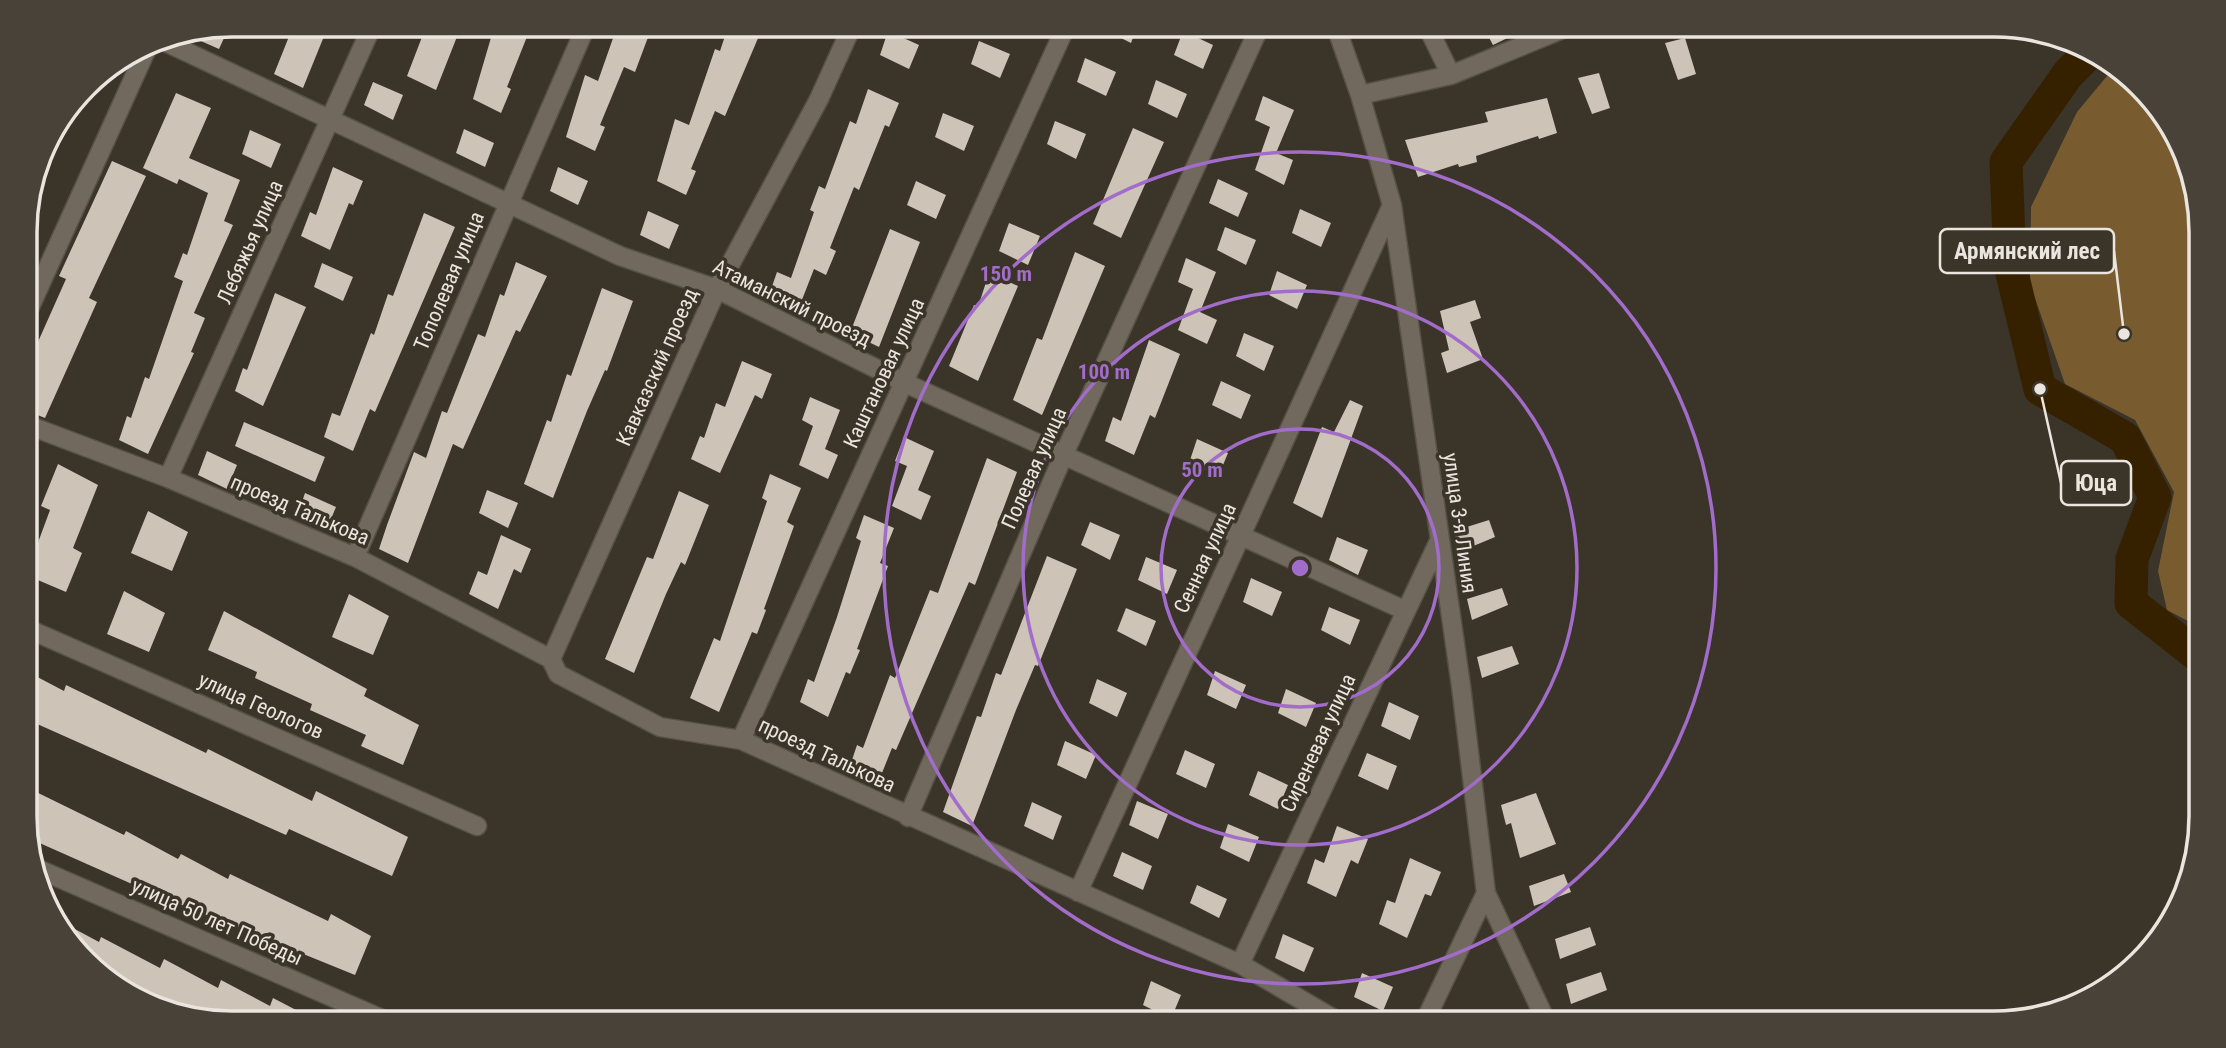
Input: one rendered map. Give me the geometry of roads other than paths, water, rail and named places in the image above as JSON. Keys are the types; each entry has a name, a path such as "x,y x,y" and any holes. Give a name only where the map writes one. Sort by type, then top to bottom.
{"street":[{"name":"Лебяжья улица","path":"169,478 367,37"},
{"name":"Тополевая улица","path":"355,557 507,202 581,37"},
{"name":"Кавказский проезд","path":"551,659 717,289 819,99 847,37"},
{"name":"Каштановая улица","path":"741,740 1061,37"},
{"name":"Полевая улица","path":"908,817 1064,454 1255,37"},
{"name":"улица 3-я Линия","path":"1340,37 1360,95 1392,205 1461,686 1486,893 1541,1011"},
{"path":"1432,37 1451,75"},
{"path":"1360,95 1451,75 1543,37"},
{"name":"Атаманский проезд","path":"173,46 620,257 717,289 905,383 1404,610"},
{"path":"37,292 143,58"},
{"name":"Сенная улица","path":"1078,892 1392,205"},
{"name":"проезд Талькова","path":"37,428 169,478 355,557 551,659 558,674 660,727 741,740 1240,964 1320,1011"},
{"name":"Сиреневая улица","path":"1240,964 1404,610 1439,541"},
{"name":"улица Геологов","path":"37,633 477,826"},
{"name":"улица 50 лет Победы","path":"45,872 364,1011"},
{"path":"1430,1011 1486,893"}],"waterway":[{"path":"2083,59 2068,74 2006,162 2010,265 2040,389 2125,438 2155,497 2132,559 2131,603 2189,649"}],"place":[{"name":"Армянский лес","path":"2124,334"},
{"name":"Юца","path":"2040,389"}]}
